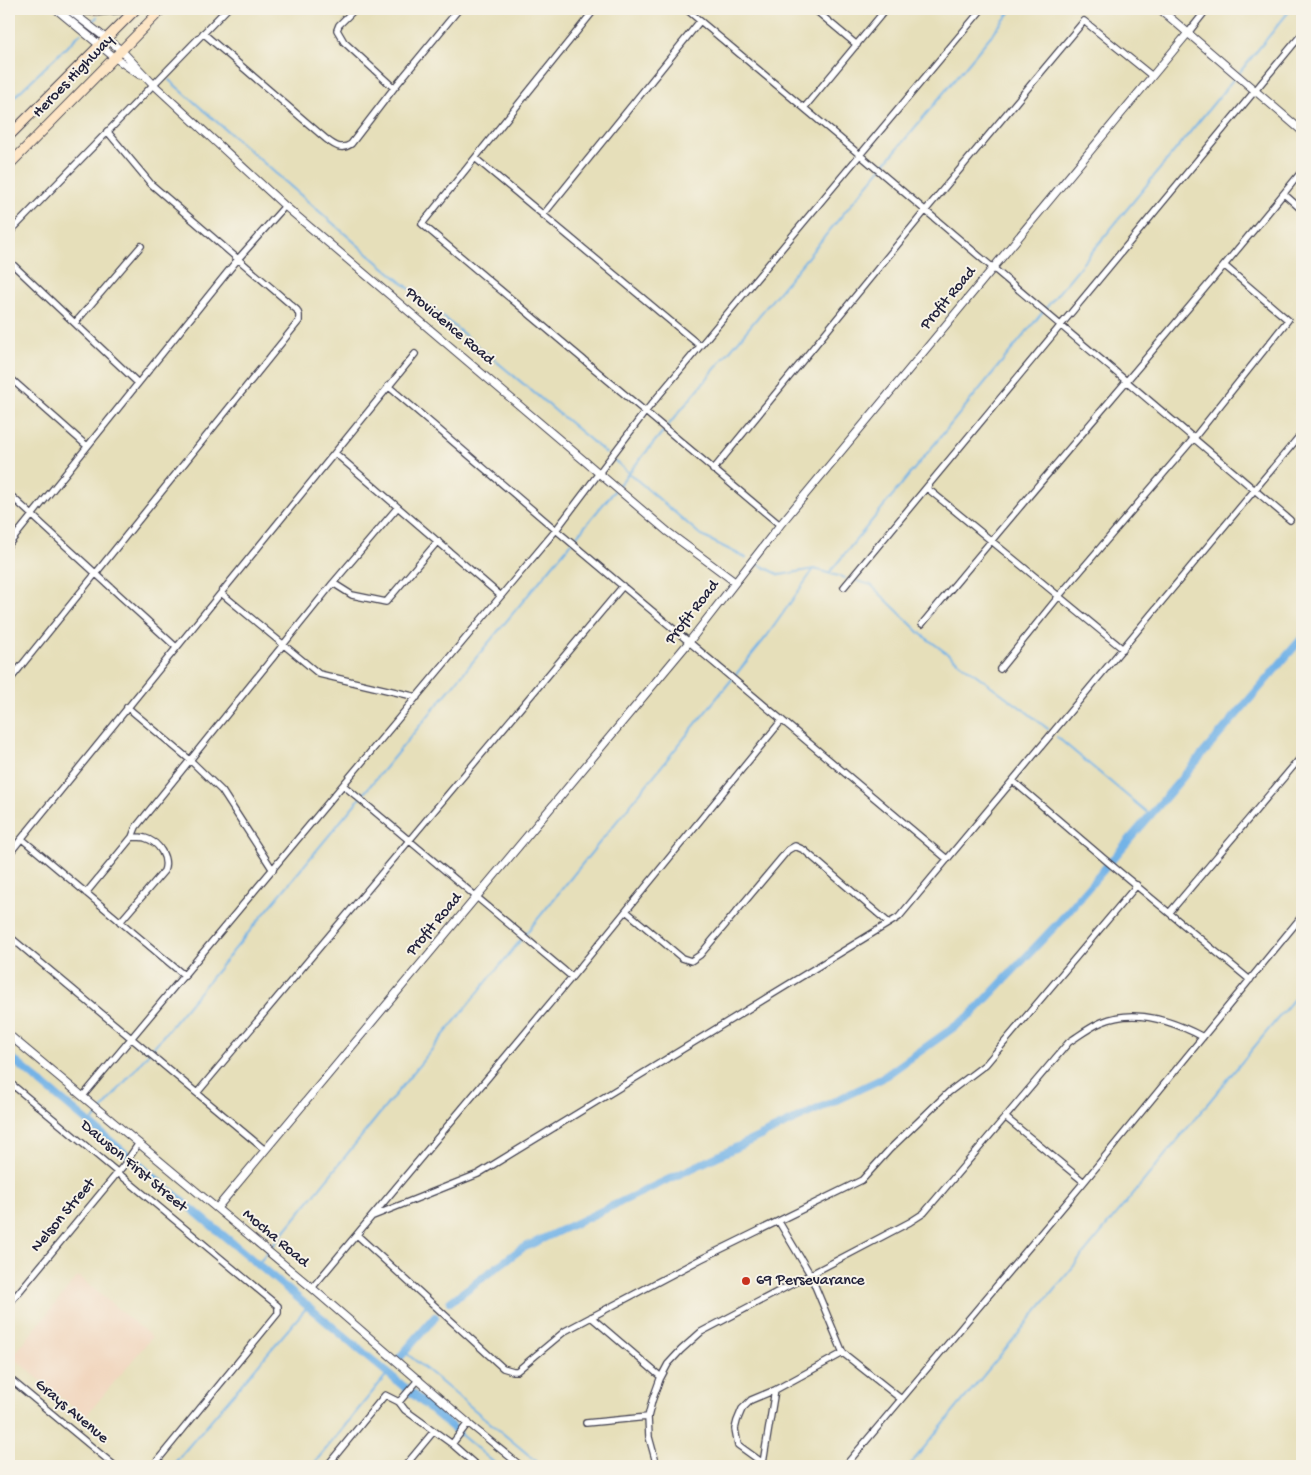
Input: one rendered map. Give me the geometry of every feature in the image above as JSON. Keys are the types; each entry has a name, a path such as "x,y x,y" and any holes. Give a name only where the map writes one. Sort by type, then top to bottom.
{"main road":[{"path":"69,9 97,11 120,9"},
{"name":"Heroes Highway","path":"9,136 136,9"},
{"name":"Heroes Highway","path":"9,165 162,9"}],"street":[{"name":"Providence Road","path":"69,9 103,42 114,57 153,84"},
{"path":"9,233 227,9"},
{"path":"356,9 339,25 337,30 339,36 394,88"},
{"path":"203,32 337,147 347,147 459,9"},
{"path":"595,9 422,224 780,525"},
{"path":"686,9 1290,520"},
{"path":"814,9 856,45"},
{"path":"804,108 886,9"},
{"path":"83,1096 556,530 645,412 699,345 982,9"},
{"path":"1160,9 1302,131"},
{"path":"1188,33 1207,9"},
{"name":"Providence Road","path":"59,10 103,42 121,50 153,84 284,206 668,532 735,582"},
{"path":"543,216 700,21"},
{"path":"713,470 925,211 1084,21 1152,76"},
{"name":"Profit Road","path":"216,1208 689,642 780,525 1188,33"},
{"path":"844,588 1302,34"},
{"path":"9,681 299,321 297,310 151,184 107,131"},
{"path":"475,158 699,345"},
{"path":"922,624 1126,380 1225,266 1302,171"},
{"path":"1284,194 1302,210"},
{"path":"9,544 238,259 284,206"},
{"path":"75,324 141,246"},
{"path":"9,261 138,383"},
{"path":"1000,669 1059,596 1194,438 1288,320 1225,266"},
{"path":"9,854 415,354"},
{"path":"9,378 87,446"},
{"path":"388,386 947,859"},
{"path":"373,1216 478,1174 899,917 1302,433"},
{"path":"334,453 501,596"},
{"path":"927,488 1123,649"},
{"path":"9,494 176,647"},
{"path":"86,893 132,837 136,827 333,583 398,508"},
{"path":"333,583 352,595 386,602 438,541"},
{"path":"197,1093 623,586"},
{"path":"221,593 318,674 417,697"},
{"path":"127,707 190,760 222,791 273,870"},
{"path":"312,1288 572,977 782,720"},
{"path":"1170,912 1302,756"},
{"path":"1013,781 1250,980"},
{"path":"343,785 572,977"},
{"path":"120,922 164,871 166,864 165,856 156,844 146,838 132,837"},
{"path":"22,839 184,976"},
{"path":"626,911 682,958 691,961 700,955 788,850 795,846 804,850 889,923"},
{"path":"357,1236 484,1352 503,1368 517,1371 565,1331 701,1259 862,1180 890,1149 949,1092 986,1064 1136,885"},
{"path":"845,1466 1084,1182 1302,916"},
{"path":"9,936 265,1150"},
{"path":"657,1466 649,1437 648,1417 661,1377 668,1364 701,1332 924,1213 1069,1042 1103,1022 1121,1017 1141,1016 1186,1028 1203,1037"},
{"name":"Mocha Road","path":"9,1035 83,1096 137,1146 216,1208 312,1288 417,1382 521,1466"},
{"name":"Dawson First Street","path":"9,1082 277,1304 279,1309 278,1313 153,1466"},
{"path":"1004,1117 1084,1182"},
{"name":"Nelson Street","path":"9,1304 124,1165 137,1146"},
{"path":"779,1222 810,1274 843,1353 901,1399"},
{"path":"591,1317 661,1377"},
{"path":"775,1390 765,1464 738,1445 735,1429 742,1409 751,1400 775,1390 843,1353"},
{"name":"Grays Avenue","path":"9,1378 115,1466"},
{"path":"399,1402 417,1382"},
{"path":"327,1466 385,1395 399,1402 405,1410 452,1444 477,1466"},
{"path":"586,1423 648,1417"},
{"path":"452,1444 468,1423"},
{"path":"405,1466 434,1431"}],"shaded area":[{"path":"78,1276 152,1337 85,1417 12,1357"}],"waterway":[{"path":"618,486 1013,9"},
{"path":"1239,73 1291,9"},
{"path":"84,30 97,17"},
{"path":"9,102 81,33"},
{"path":"829,573 1236,76"},
{"path":"169,80 368,254 606,453"},
{"path":"615,461 702,536 746,558"},
{"path":"90,1124 615,490"},
{"path":"758,564 780,575 814,569 845,578"},
{"path":"258,1264 767,636 814,569"},
{"path":"857,581 871,585 922,635 1048,729"},
{"path":"450,1302 521,1249 881,1079 971,1015 1058,923 1302,638"},
{"path":"1057,737 1150,815"},
{"path":"909,1466 1302,989"},
{"path":"9,1056 458,1432"},
{"path":"172,1466 308,1306"},
{"path":"401,1356 435,1317"},
{"path":"405,1352 542,1466"},
{"path":"312,1466 388,1373"},
{"path":"461,1435 498,1466"}],"place":[{"name":"69 Persevarance","path":"746,1281"}]}
